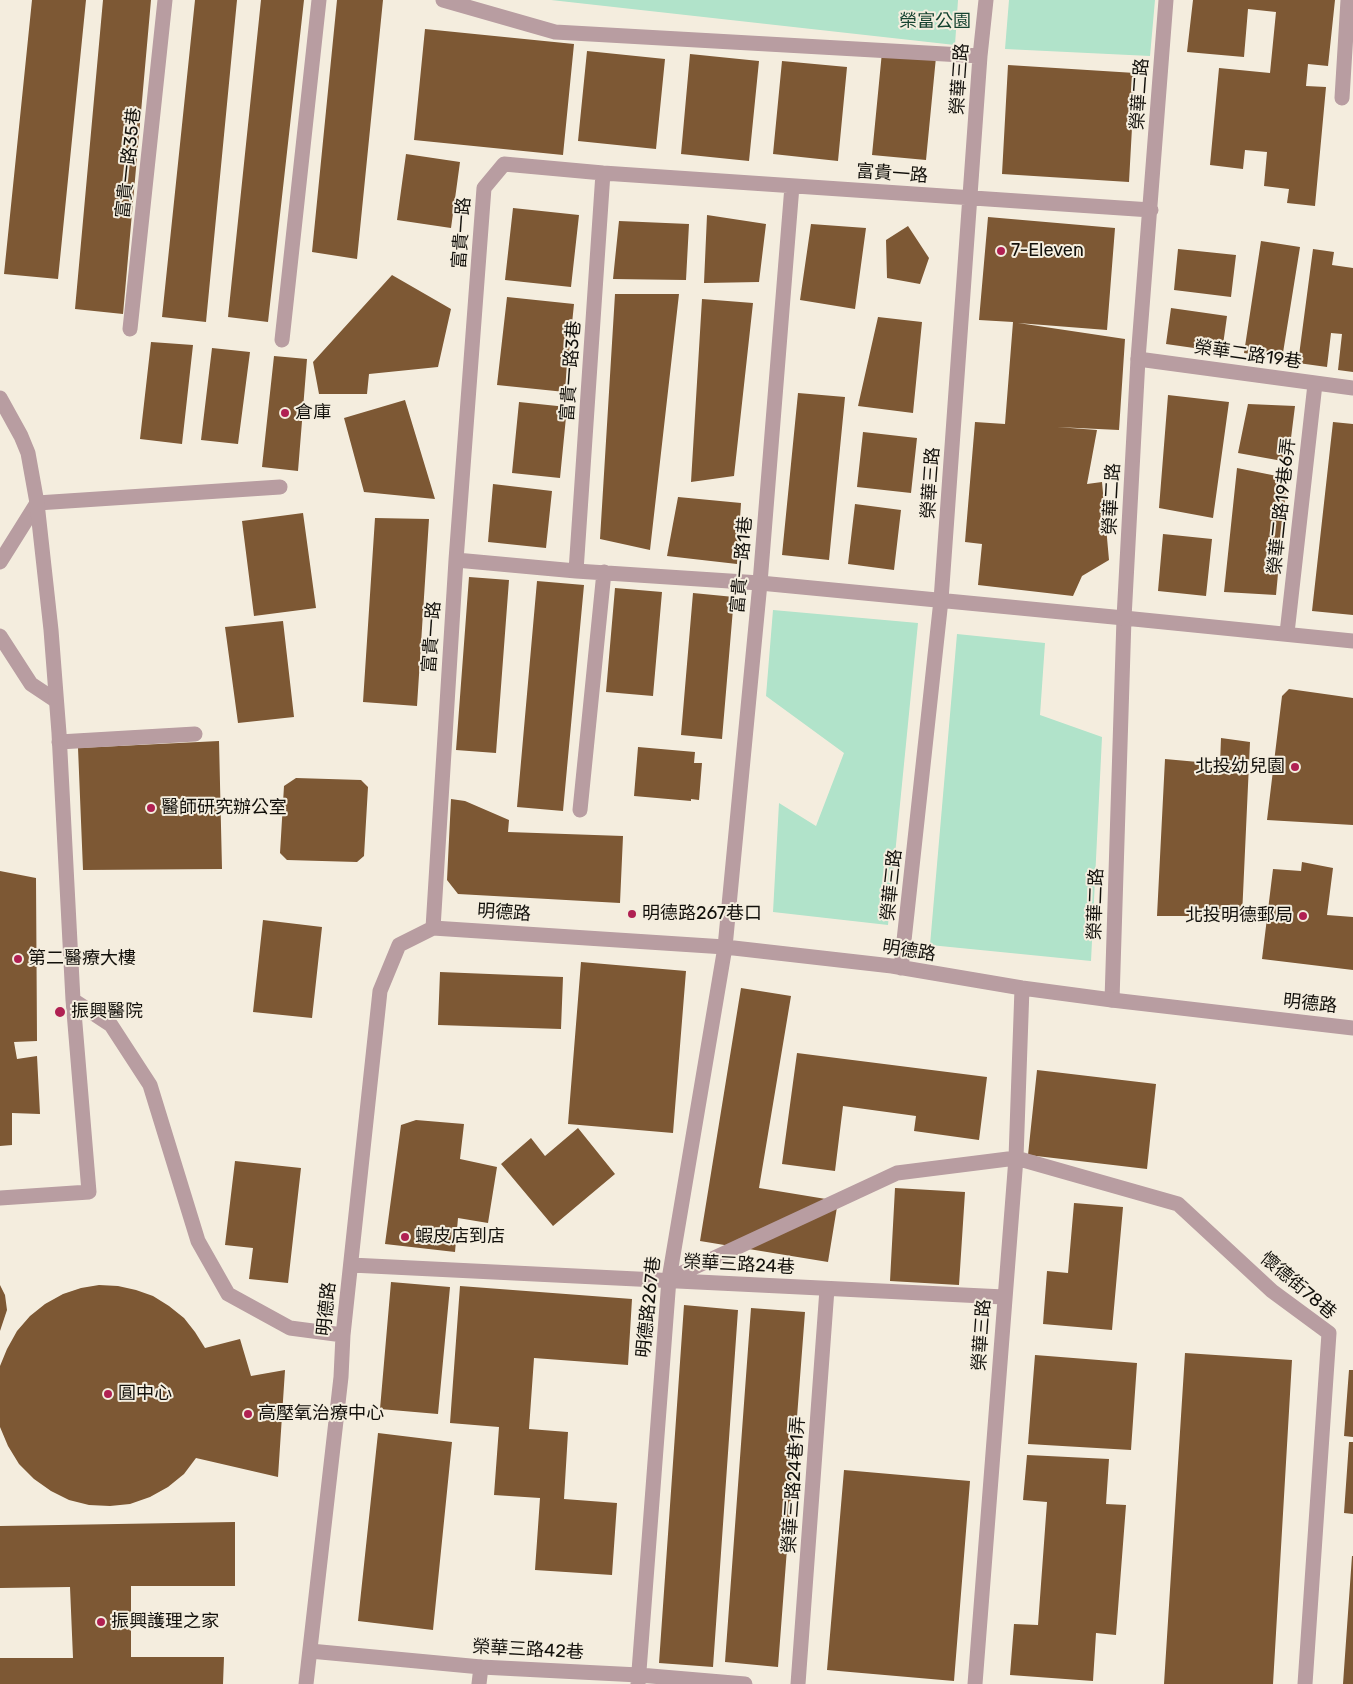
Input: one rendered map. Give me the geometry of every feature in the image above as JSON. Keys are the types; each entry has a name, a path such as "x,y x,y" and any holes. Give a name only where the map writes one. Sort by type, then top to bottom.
{"street":[{"name":"富貴一路35巷","path":"130,329 165,0"},
{"path":"282,340 319,0"},
{"path":"443,0 556,32 980,56"},
{"name":"榮華三路","path":"901,968 941,600 980,56 986,0"},
{"name":"榮華二路","path":"1112,1000 1124,618 1138,359 1166,0"},
{"path":"1342,98 1348,0"},
{"name":"富貴一路","path":"433,928 456,560 484,188 504,164 603,173 1150,210"},
{"name":"富貴一路3巷","path":"576,571 603,173"},
{"name":"富貴一路1巷","path":"725,946 760,583 792,186"},
{"name":"榮華二路19巷","path":"1138,359 1353,388"},
{"name":"榮華二路19巷6弄","path":"1287,634 1315,384"},
{"path":"0,398 22,436 28,453 37,503 51,630 73,1000 89,1192 0,1198"},
{"path":"37,503 280,487"},
{"path":"0,562 37,503"},
{"path":"456,560 576,571 760,583 1353,642"},
{"path":"580,810 604,572"},
{"path":"0,636 31,684 55,700"},
{"path":"59,742 195,734"},
{"name":"明德路","path":"306,1684 341,1377 343,1335 380,991 399,945 433,928 725,946 901,968 1022,988 1112,1000 1353,1028"},
{"name":"明德路267巷","path":"638,1679 668,1280 725,946"},
{"name":"榮華三路","path":"975,1684 1016,1158 1022,988"},
{"path":"73,1000 111,1025 150,1085 198,1241 228,1294 290,1328 343,1335"},
{"path":"668,1280 897,1172 1016,1158"},
{"name":"懷德街78巷","path":"1016,1158 1178,1204 1272,1292 1329,1333 1305,1684"},
{"name":"榮華三路24巷","path":"351,1265 1004,1297"},
{"name":"榮華三路24巷1弄","path":"798,1684 827,1289"},
{"name":"榮華三路42巷","path":"310,1651 481,1668 745,1684"},
{"path":"479,1684 481,1668"}],"green space":[{"name":"榮富公園","path":"551,0 958,0 955,45"},
{"path":"1009,0 1155,0 1150,56 1005,49"},
{"path":"773,610 918,623 888,925 773,912 779,803 816,826 844,753 766,696"},
{"path":"957,634 1045,643 1040,715 1102,737 1091,961 930,945"}],"building":[{"path":"32,0 86,0 58,279 4,274"},
{"path":"103,0 151,0 123,314 75,309"},
{"path":"195,0 237,0 206,322 162,317"},
{"path":"261,0 304,0 268,322 228,317"},
{"path":"337,0 383,0 357,259 312,252"},
{"path":"1193,0 1335,0 1328,66 1308,64 1306,86 1326,87 1315,206 1287,203 1289,189 1264,186 1267,152 1245,150 1243,169 1210,165 1219,68 1270,73 1276,12 1248,9 1244,57 1187,52"},
{"path":"425,29 574,44 563,155 414,140"},
{"path":"587,51 665,59 656,149 578,141"},
{"path":"882,52 936,57 926,160 872,155"},
{"path":"690,54 759,61 749,161 681,154"},
{"path":"782,61 847,67 838,161 773,154"},
{"path":"1008,65 1135,73 1129,182 1002,174"},
{"path":"406,154 460,162 451,228 397,220"},
{"path":"513,208 579,215 571,287 505,280"},
{"path":"707,215 766,224 759,282 704,283"},
{"path":"988,217 1115,228 1107,330 1018,323 1125,339 1119,430 1057,427 1097,430 1087,484 1102,482 1109,560 1082,576 1073,596 978,585 982,544 965,542 975,422 1005,424 1013,322 979,320"},
{"path":"619,221 689,224 686,280 613,279"},
{"path":"811,224 866,228 855,309 800,300"},
{"path":"908,226 929,258 920,284 887,278 886,240"},
{"path":"1261,241 1300,247 1282,359 1244,353"},
{"path":"1178,249 1236,255 1231,297 1174,290"},
{"path":"1313,249 1334,252 1332,265 1353,268 1353,372 1338,370 1342,334 1331,333 1327,367 1298,363"},
{"path":"392,275 451,309 438,367 369,374 367,394 319,394 313,362"},
{"path":"615,294 679,294 650,550 600,539"},
{"path":"507,297 574,304 565,392 497,385"},
{"path":"702,299 753,303 734,476 691,482"},
{"path":"1171,308 1227,316 1222,352 1166,344"},
{"path":"878,317 922,322 913,413 858,406"},
{"path":"151,342 193,345 182,444 140,439"},
{"path":"212,348 250,352 238,444 201,440"},
{"name":"倉庫","path":"274,356 307,359 298,471 262,467"},
{"path":"798,393 845,397 829,560 782,555"},
{"path":"1168,395 1229,402 1213,518 1159,508"},
{"path":"405,400 435,499 364,492 344,418"},
{"path":"519,402 567,407 560,478 512,473"},
{"path":"1248,404 1295,406 1288,462 1238,453"},
{"path":"1333,422 1353,424 1353,615 1312,611"},
{"path":"863,432 917,438 911,493 857,487"},
{"path":"1237,468 1287,478 1276,595 1224,592"},
{"path":"493,484 552,491 546,548 488,542"},
{"path":"678,497 741,503 737,564 667,556"},
{"path":"855,504 901,510 894,570 848,564"},
{"path":"303,513 316,608 254,616 242,521"},
{"path":"375,518 429,519 417,706 363,702"},
{"path":"1163,534 1212,539 1206,596 1158,591"},
{"path":"469,577 509,580 496,753 456,750"},
{"path":"537,581 584,585 563,811 517,807"},
{"path":"615,588 662,592 653,696 606,692"},
{"path":"693,593 734,597 722,739 681,735"},
{"path":"283,621 294,717 238,723 225,627"},
{"path":"1289,689 1353,698 1353,825 1267,820 1282,696"},
{"path":"1221,738 1250,742 1242,916 1157,916 1165,759 1220,764"},
{"name":"醫師研究辦公室","path":"219,741 222,869 83,870 78,748"},
{"path":"638,747 695,752 694,763 702,763 699,800 634,796"},
{"path":"296,778 361,780 368,787 364,856 357,862 287,860 280,853 284,786"},
{"path":"451,799 465,801 509,820 508,832 623,836 620,903 458,894 447,880"},
{"name":"北投明德郵局","path":"1302,862 1333,868 1327,915 1353,917 1353,970 1262,959 1273,869 1301,871"},
{"name":"第二醫療大樓","path":"0,871 36,878 37,1041 14,1042 17,1059 37,1056 40,1114 12,1113 12,1145 0,1146"},
{"path":"263,920 322,927 312,1018 253,1012"},
{"path":"581,962 686,971 673,1133 568,1124"},
{"path":"440,972 563,977 561,1029 438,1025"},
{"path":"741,988 791,996 759,1188 838,1201 828,1262 700,1241"},
{"path":"797,1053 987,1077 979,1140 914,1131 916,1116 843,1106 835,1171 782,1164"},
{"path":"1037,1070 1156,1084 1147,1169 1028,1155"},
{"path":"416,1120 464,1124 460,1159 497,1167 488,1223 458,1218 455,1252 385,1244 401,1125"},
{"path":"578,1128 615,1174 553,1226 501,1164 531,1138 545,1156"},
{"path":"235,1161 301,1168 288,1283 249,1279 253,1248 225,1245"},
{"path":"895,1188 965,1192 959,1285 890,1281"},
{"path":"1074,1203 1123,1207 1112,1330 1043,1324 1047,1271 1068,1273"},
{"path":"391,1282 450,1287 438,1414 380,1409"},
{"path":"0,1285 5,1295 7,1310 0,1331"},
{"name":"圓中心","path":"99,1285 118,1286 153,1296 184,1318 205,1348 240,1339 251,1376 285,1370 278,1477 196,1458 184,1474 168,1487 150,1497 130,1504 110,1506 89,1505 69,1500 51,1491 34,1479 19,1464 8,1446 0,1427 0,1366 7,1349 17,1331 30,1316 45,1304 63,1294"},
{"path":"460,1286 632,1299 628,1365 534,1358 529,1429 568,1432 564,1499 617,1503 612,1575 535,1570 540,1498 494,1495 499,1427 450,1423"},
{"path":"684,1305 738,1310 713,1667 659,1663"},
{"path":"751,1308 805,1312 778,1667 725,1662"},
{"path":"1185,1353 1292,1360 1273,1684 1164,1684"},
{"path":"1035,1355 1137,1363 1131,1450 1028,1444"},
{"path":"1349,1370 1353,1370 1353,1437 1344,1436"},
{"path":"378,1433 452,1442 433,1630 358,1621"},
{"path":"1349,1442 1353,1442 1353,1514 1344,1513"},
{"path":"1027,1455 1109,1459 1106,1504 1126,1505 1116,1635 1096,1633 1093,1681 1010,1675 1014,1624 1038,1625 1047,1502 1023,1500"},
{"path":"844,1470 970,1481 954,1681 827,1670"},
{"name":"振興護理之家","path":"235,1522 235,1586 131,1586 131,1657 224,1657 223,1684 0,1684 0,1658 73,1658 70,1587 0,1588 0,1526"},
{"path":"1352,1556 1353,1684 1343,1684"}],"place":[{"name":"7-Eleven","path":"1001,251"},
{"name":"倉庫","path":"285,413"},
{"name":"北投幼兒園","path":"1295,767"},
{"name":"醫師研究辦公室","path":"151,808"},
{"name":"明德路267巷口","path":"632,914"},
{"name":"北投明德郵局","path":"1303,916"},
{"name":"第二醫療大樓","path":"18,959"},
{"name":"振興醫院","path":"60,1012"},
{"name":"蝦皮店到店","path":"405,1237"},
{"name":"圓中心","path":"108,1394"},
{"name":"高壓氧治療中心","path":"248,1414"},
{"name":"振興護理之家","path":"101,1622"}]}
